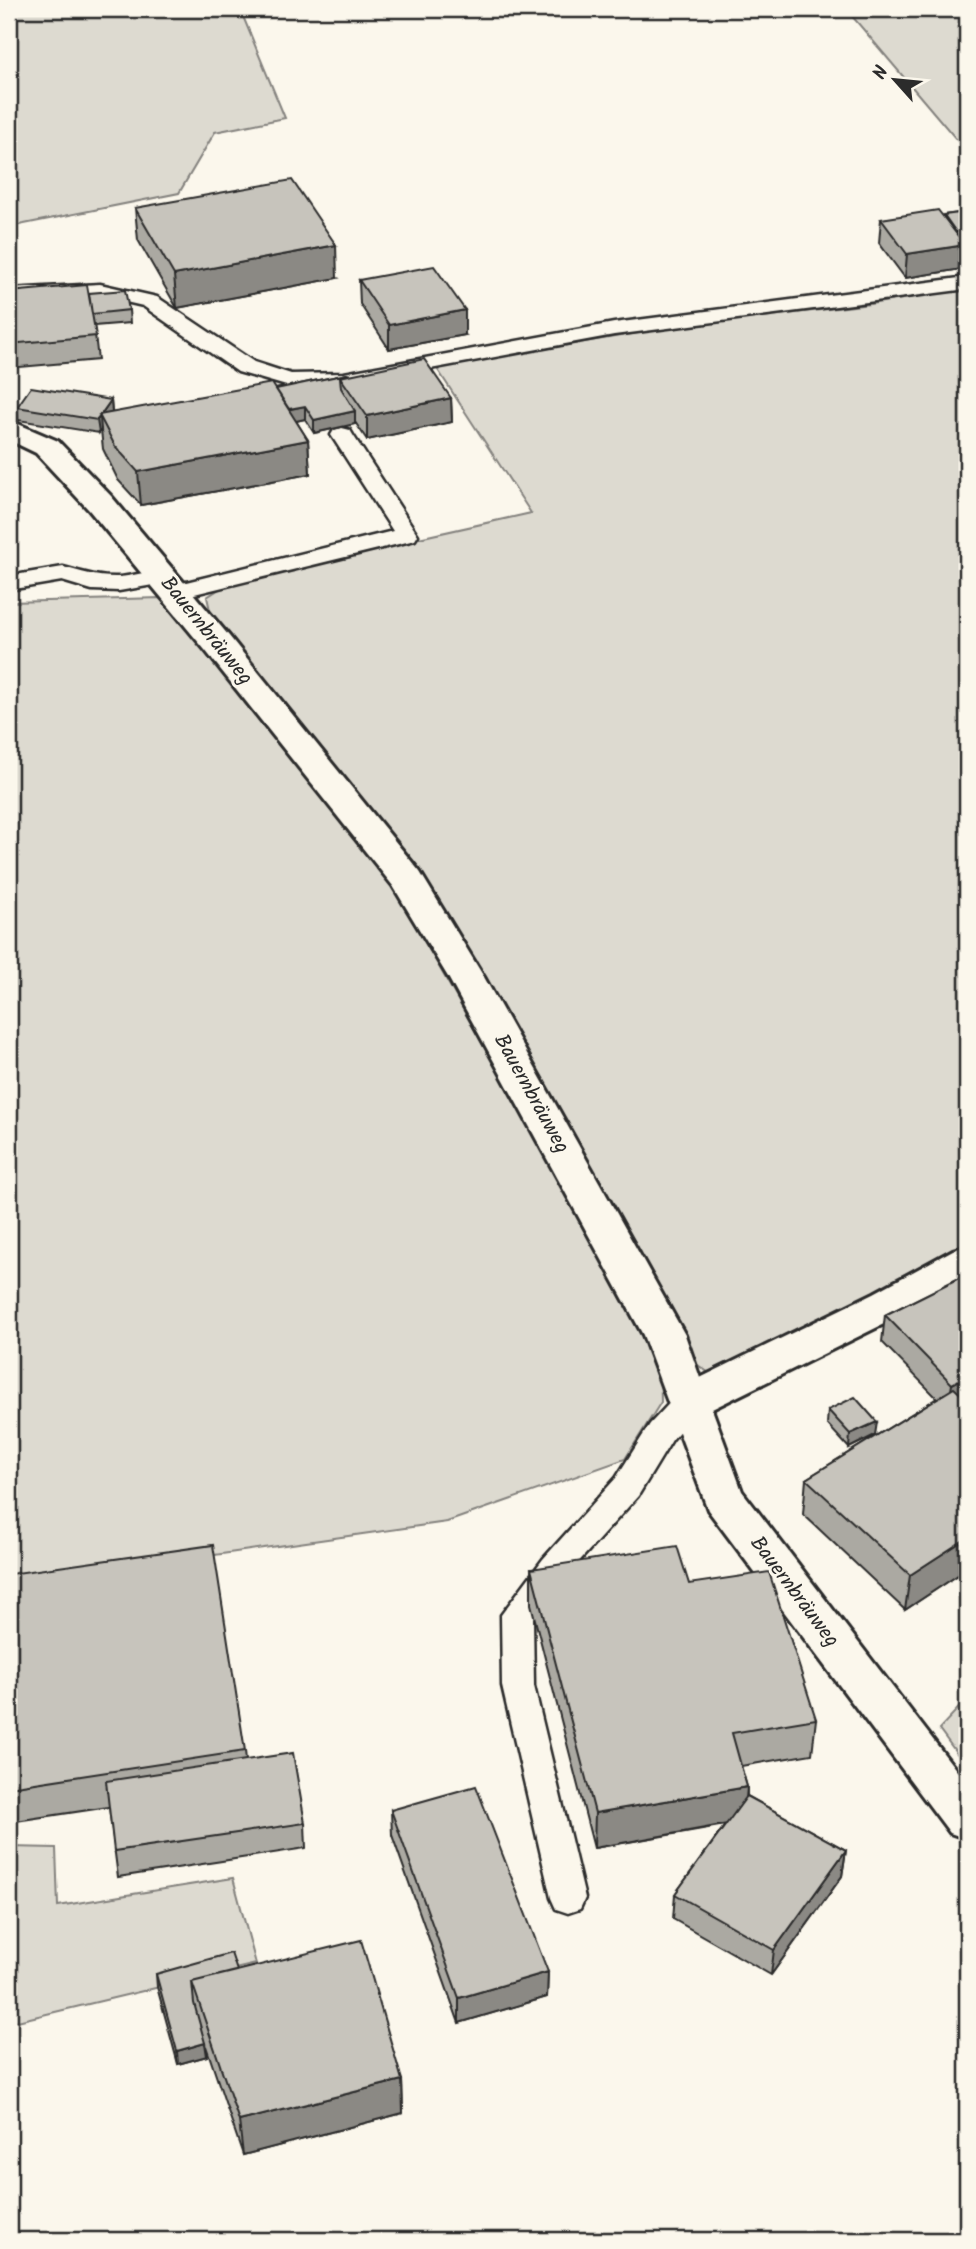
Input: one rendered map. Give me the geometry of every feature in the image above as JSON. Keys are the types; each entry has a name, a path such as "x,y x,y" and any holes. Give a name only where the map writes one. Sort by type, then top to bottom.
{"street":[{"name":"Bauernbräuweg","path":"9,429 47,447 100,503 407,880 466,977 664,1335 723,1498 967,1818"},
{"path":"689,1402 888,1304 967,1260"}],"lane":[{"path":"9,295 100,290 150,301 246,367 290,381 344,379 614,329 967,283"},
{"path":"9,583 63,574 92,583 168,584 407,535 342,435"},
{"path":"568,1898 518,1686 517,1615 554,1568 627,1487 661,1432 689,1402"}],"shaded area":[{"path":"13,9 240,9 285,118 215,132 179,193 9,227 9,20"},
{"path":"846,9 967,9 967,152"},
{"path":"967,289 967,1248 712,1375 695,1363 441,912 212,619 207,597 235,579 531,513 436,367 662,329 870,304"},
{"path":"161,598 388,876 660,1359 661,1402 625,1459 447,1522 9,1584 9,602"},
{"path":"967,1699 967,1767 939,1729"},
{"path":"9,1847 56,1848 58,1906 233,1878 256,1964 9,2023"}],"building":[{"path":"292,180 336,245 174,275 135,208"},
{"path":"938,210 965,245 907,254 881,219"},
{"path":"967,212 967,230 956,232 944,215"},
{"path":"434,266 465,310 389,325 359,280"},
{"path":"87,285 96,336 9,344 9,292"},
{"path":"125,290 129,310 92,314 89,293"},
{"path":"424,359 451,398 367,416 340,377"},
{"path":"347,374 340,377 341,388 355,411 314,420 305,406 289,409 276,389"},
{"path":"272,383 308,440 138,472 115,446 99,415"},
{"path":"31,387 111,400 97,420 17,407"},
{"path":"967,1274 967,1376 952,1384 885,1315"},
{"path":"954,1388 967,1400 967,1538 910,1575 806,1479"},
{"path":"855,1397 877,1422 850,1434 828,1410"},
{"path":"213,1545 245,1751 9,1787 9,1574"},
{"path":"677,1546 689,1584 769,1572 816,1719 732,1733 747,1787 595,1813 531,1569"},
{"path":"293,1753 305,1823 114,1851 106,1781"},
{"path":"476,1786 548,1972 459,1998 391,1810"},
{"path":"747,1796 846,1850 774,1950 675,1894"},
{"path":"361,1940 402,2080 239,2121 192,1982"},
{"path":"231,1953 237,1971 192,1982 194,2003 205,2043 177,2051 156,1974"}]}
